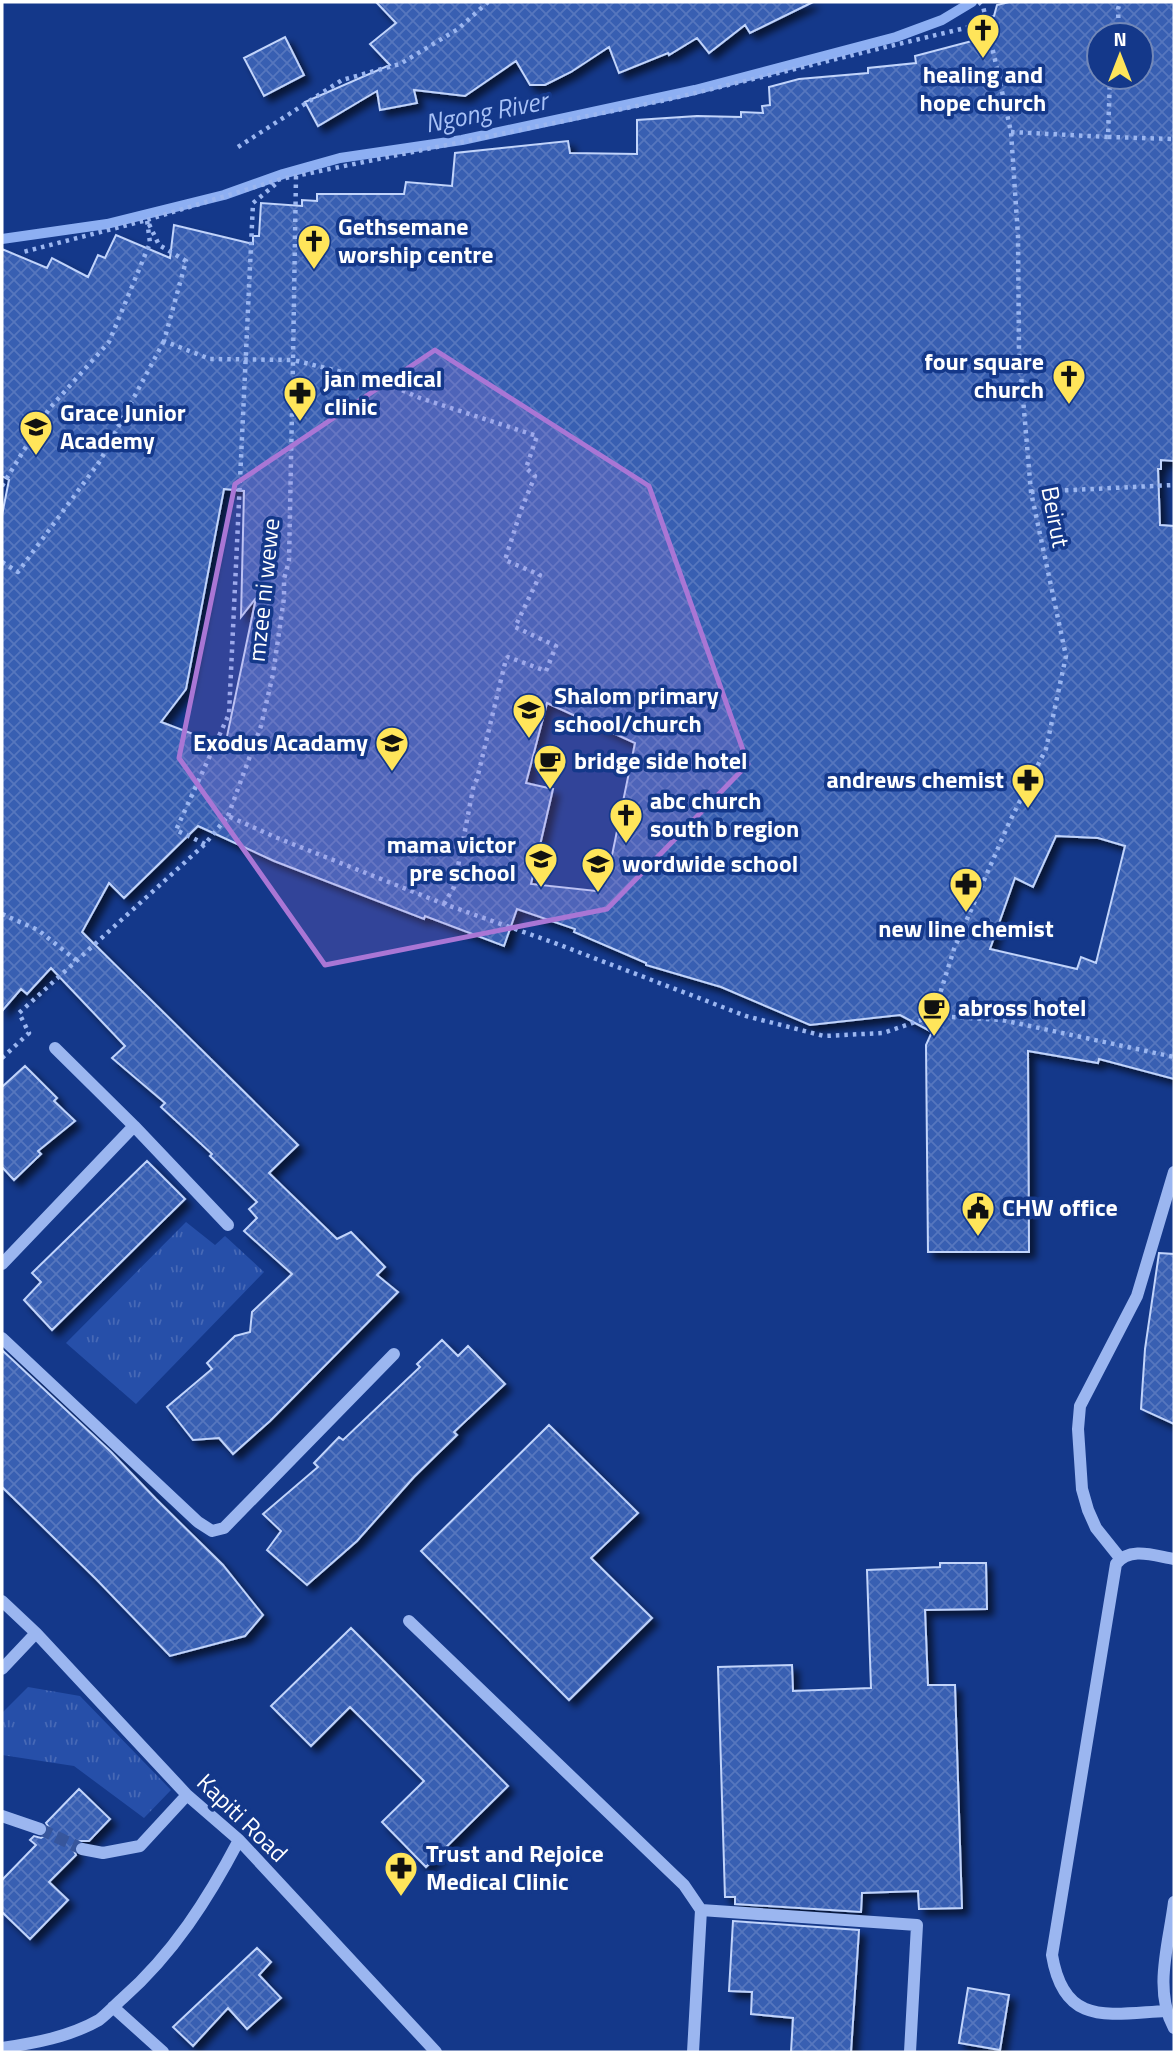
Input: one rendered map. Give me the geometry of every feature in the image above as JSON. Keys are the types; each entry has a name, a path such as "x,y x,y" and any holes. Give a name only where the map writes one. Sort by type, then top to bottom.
{"street":[{"path":"55,1048 134,1126 228,1226"},
{"path":"2,1264 134,1126"},
{"path":"1121,1558 1096,1528 1082,1489 1078,1429 1080,1406 1137,1296 1174,1172"},
{"path":"2,1338 198,1522 212,1531 224,1528 394,1354"},
{"path":"1166,2011 1098,2014 1087,2011 1068,1996 1055,1975 1052,1955 1116,1564 1121,1558 1139,1553 1174,1559"},
{"name":"Kapiti Road","path":"2,1601 36,1633 187,1795 239,1840 436,2052"},
{"path":"409,1621 684,1885 701,1910 692,2052"},
{"path":"2,1669 36,1633"},
{"path":"82,1849 103,1853 139,1846 187,1795"},
{"path":"2,1816 40,1829"},
{"path":"2,2048 46,2042 99,2019 113,2007 143,1980 179,1940 211,1894 239,1840"},
{"path":"1174,1902 1162,1989 1166,2011 1174,2028"},
{"path":"701,1910 917,1925 910,2052"},
{"path":"113,2007 163,2052"}],"path":[{"path":"238,147 342,80 400,64 458,30 488,2"},
{"name":"Beirut","path":"933,1016 954,949 1009,823 1046,749 1066,656 1031,492 1020,352 1018,236 1011,132 979,2"},
{"path":"1118,21 1120,2"},
{"path":"23,252 147,220 281,179 666,100 986,23"},
{"path":"1108,137 1110,91"},
{"path":"1011,132 1174,139"},
{"name":"mzee ni wewe","path":"2,1058 29,1033 19,1013 205,844 228,816 261,726 273,674 284,598 284,579 289,561 296,176"},
{"path":"205,844 176,830 229,714 253,203 281,179"},
{"path":"2,562 18,572 100,461 164,341 186,261 159,245 147,220"},
{"path":"2,486 49,410 109,342 150,243 147,220"},
{"path":"164,341 210,359 293,360 383,382 420,398 537,436 526,468 536,476 521,510 505,560 540,575 515,628 556,646 546,671 508,657 506,659 474,784 454,887 444,904"},
{"path":"1031,492 1174,485"},
{"path":"228,816 444,904 746,1016 824,1036 883,1033 933,1016 1002,1020 1174,1057"},
{"path":"2,914 38,930 76,960"}],"highlighted area":[{"path":"435,350 649,486 748,764 607,909 325,965 179,758 235,484"}],"green space":[{"path":"186,1222 215,1245 225,1236 264,1272 136,1404 66,1343"},
{"path":"28,1687 80,1696 171,1790 144,1818 74,1766 2,1755 2,1713"}],"building":[{"path":"376,2 813,2 750,33 745,25 709,53 697,38 669,55 668,53 619,73 609,47 545,85 530,85 516,61 465,96 414,90 417,103 380,110 377,91 318,126 305,102 390,65 370,44 396,23"},
{"path":"1009,2 1174,2 1174,461 1161,460 1161,469 1158,469 1160,525 1174,526 1174,1079 1099,1059 1098,1063 1028,1051 1029,1252 928,1252 926,1045 932,1032 900,1015 810,1025 721,987 646,965 574,932 575,929 517,909 504,946 425,916 424,919 274,861 198,826 124,898 109,883 82,932 298,1145 269,1173 337,1239 351,1232 385,1267 377,1275 398,1292 270,1421 233,1454 219,1438 193,1440 167,1407 212,1369 207,1363 235,1336 250,1332 252,1312 292,1274 244,1231 257,1218 249,1209 257,1202 210,1156 212,1154 161,1107 165,1103 112,1058 125,1046 51,968 27,994 21,989 2,1011 2,515 9,480 2,476 2,249 47,268 52,258 88,277 98,255 105,258 116,235 170,258 174,225 253,244 253,236 259,236 261,203 302,206 302,200 317,201 317,194 404,194 406,182 452,186 455,153 568,141 570,153 637,154 637,120 697,116 741,117 741,112 763,113 762,106 770,105 769,87 799,79 868,73 868,68 916,63 915,56 991,36 990,17 994,16 997,5","holes":["224,489 244,491 241,617 256,598 225,746 161,722 186,689","547,703 635,743 607,880 601,878 596,891 531,884 553,789 526,783","1056,836 1098,838 1125,846 1096,963 1081,957 1077,969 990,949 1015,878 1033,887"]},
{"path":"285,37 304,75 264,96 244,58"},
{"path":"25,1066 57,1098 54,1101 75,1121 38,1151 41,1154 14,1180 2,1167 2,1087"},
{"path":"147,1161 185,1199 52,1330 24,1300 41,1282 32,1273"},
{"path":"1159,1253 1174,1254 1174,1424 1141,1409 1145,1349"},
{"path":"442,1340 458,1356 468,1346 505,1384 454,1432 457,1435 414,1477 357,1541 307,1585 267,1550 281,1531 263,1514 318,1467 314,1463 339,1437 343,1440 420,1367 417,1364"},
{"path":"2,1350 111,1452 223,1565 263,1615 245,1636 170,1656 2,1487"},
{"path":"549,1425 638,1513 591,1558 652,1618 569,1700 421,1551"},
{"path":"940,1563 986,1563 987,1609 925,1610 928,1685 955,1685 962,1908 919,1909 918,1891 862,1893 861,1912 735,1904 735,1897 725,1897 718,1667 792,1665 793,1691 871,1688 867,1570 940,1567"},
{"path":"351,1628 508,1786 426,1867 382,1822 424,1781 350,1707 311,1746 271,1706"},
{"path":"79,1789 110,1819 89,1841 76,1843 73,1848 76,1855 49,1882 68,1900 30,1939 2,1912 2,1880 36,1845 30,1840 34,1836 41,1838 46,1835 49,1828 46,1823"},
{"path":"733,1921 859,1930 851,2052 791,2052 793,2018 751,2014 752,1992 729,1991"},
{"path":"257,1948 271,1962 259,1975 281,1998 247,2029 228,2008 193,2046 173,2027"},
{"path":"968,1988 1009,1995 1000,2050 959,2043"}],"waterway":[{"name":"Ngong River","path":"2,239 107,224 224,195 340,158 462,140 695,90 896,37 942,20 972,2"}],"tunnel":[{"path":"40,1829 82,1849"}],"place":[{"name":"healing and hope church","path":"983,60"},
{"name":"Gethsemane worship centre","path":"314,271"},
{"name":"four square church","path":"1069,406"},
{"name":"jan medical clinic","path":"300,423"},
{"name":"Grace Junior Academy","path":"36,457"},
{"name":"Shalom primary school/church","path":"529,740"},
{"name":"Exodus Acadamy","path":"392,773"},
{"name":"bridge side hotel","path":"550,791"},
{"name":"andrews chemist","path":"1028,810"},
{"name":"abc church south b region","path":"626,845"},
{"name":"mama victor pre school","path":"541,889"},
{"name":"wordwide school","path":"598,894"},
{"name":"new line chemist","path":"966,914"},
{"name":"abross hotel","path":"934,1038"},
{"name":"CHW office","path":"978,1238"},
{"name":"Trust and Rejoice Medical Clinic","path":"401,1898"}]}
